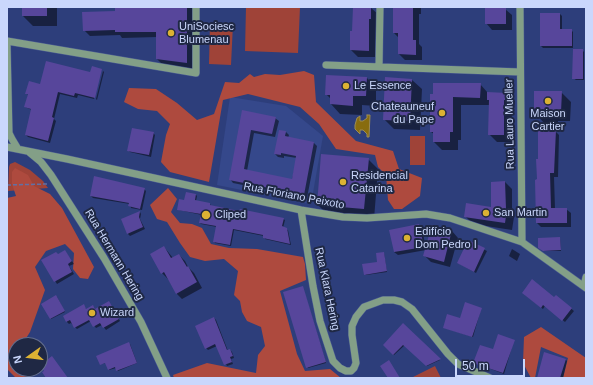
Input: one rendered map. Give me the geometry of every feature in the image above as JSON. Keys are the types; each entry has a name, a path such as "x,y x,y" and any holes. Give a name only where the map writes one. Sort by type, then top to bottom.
{"street":[{"path":"18,149 8,134 7,42 196,73 196,7"},
{"path":"379,67 380,7"},
{"name":"Rua Lauro Mueller","path":"520,7 522,242"},
{"path":"326,65 520,72"},
{"path":"7,156 8,147"},
{"name":"Rua Floriano Peixoto","path":"8,147 301,210 343,217 361,218 426,214 450,218 522,242 585,287"},
{"name":"Rua Hermann Hering","path":"29,152 41,162 57,184 129,300 152,344 167,378"},
{"name":"Rua Klara Hering","path":"301,210 312,286 320,320 333,361 340,368 346,371 351,371 356,363 352,335 352,326 356,317 364,307 383,300 394,300 402,302 412,310 458,364 490,378"},
{"path":"585,287 586,277"}],"path":[{"path":"7,185 57,184"}],"shaded area":[{"path":"246,7 300,7 298,53 245,51"},
{"path":"210,24 233,24 231,65 209,64"},
{"path":"304,71 314,75 316,102 356,141 393,151 399,169 422,178 420,196 402,209 394,209 388,200 386,175 378,167 375,155 336,149 319,124 300,107 248,94 223,100 209,182 170,172 161,162 166,135 170,124 157,111 138,109 124,102 129,88 156,89 177,103 197,120 214,114 225,82 239,83 250,74 254,77 265,74 280,75"},
{"path":"230,97 286,106 323,136 311,204 217,185"},
{"path":"367,115 370,115 369,137 367,137 367,134 363,130 360,130 360,134 355,129 357,118 360,116 360,121 363,121 367,118"},
{"path":"410,136 425,136 425,165 410,165"},
{"path":"15,162 30,170 43,181 48,188 8,191 9,167 10,164"},
{"path":"15,168 28,175 34,186 50,194 62,208 94,267 88,279 80,278 73,269 74,253 65,244 46,251 35,267 45,290 27,337 8,337 8,370 7,198 16,196 12,184 12,172"},
{"path":"168,188 177,199 171,212 180,223 192,224 202,228 211,244 229,248 257,249 303,257 306,280 280,291 297,354 305,371 330,369 341,378 174,378 173,375 207,363 256,373 258,355 265,346 261,327 247,321 242,312 240,301 234,295 238,271 224,259 205,261 190,257 167,222 157,219 150,205"},
{"path":"541,327 586,358 586,378 563,378 568,358 541,347 535,378 531,378 523,363 524,337"},
{"path":"435,366 441,378 411,378"},
{"path":"15,377 30,377 28,378"}],"building":[{"path":"22,7 47,7 47,16 22,16"},
{"path":"115,7 187,7 187,63 156,59 156,32 115,32 115,30 83,31 82,12 115,11"},
{"path":"353,7 371,7 371,19 369,19 369,51 350,50 350,31 352,31"},
{"path":"393,7 413,7 413,40 416,40 416,55 398,54 398,33 393,33"},
{"path":"485,8 506,8 506,24 485,24"},
{"path":"540,13 560,13 560,29 572,29 572,46 540,46"},
{"path":"573,49 583,49 583,79 572,79"},
{"path":"46,61 90,72 92,66 102,69 95,98 75,93 74,96 58,92 52,117 54,118 48,141 25,135 31,109 24,107 28,94 25,94 29,81 40,84"},
{"name":"Le Essence","path":"326,75 367,77 366,96 353,96 353,106 330,104 330,95 325,95"},
{"path":"385,77 412,79 410,121 383,120"},
{"name":"Chateauneuf du Pape","path":"433,83 481,83 480,98 453,97 453,132 450,132 450,142 433,142 433,132 430,132 430,94 433,94"},
{"name":"Maison Cartier","path":"534,91 562,91 561,112 549,111 549,114 534,114"},
{"path":"487,92 507,93 507,100 504,100 504,135 488,135 489,100 487,100"},
{"path":"242,110 276,117 272,134 251,130 244,169 292,179 296,156 281,153 281,155 274,154 279,130 286,131 285,136 314,142 304,195 229,180"},
{"path":"132,128 154,132 149,155 127,151"},
{"path":"538,130 556,130 554,173 550,173 551,208 567,208 567,223 536,223 535,180 537,179 536,159 538,159"},
{"name":"Residencial Catarina","path":"321,154 369,158 364,209 317,205"},
{"path":"94,176 145,188 140,209 128,206 129,203 90,196"},
{"path":"505,181 507,209 505,223 464,217 466,203 491,207 491,182"},
{"path":"186,192 196,194 195,200 210,203 210,205 239,211 240,209 284,218 282,226 287,228 290,244 263,238 263,235 233,229 230,245 213,242 216,226 199,223 201,214 177,210 179,199 184,200"},
{"path":"140,211 139,217 143,227 127,234 121,219"},
{"name":"Edifício Dom Pedro I","path":"419,224 424,247 394,252 389,230"},
{"path":"432,225 452,230 444,262 423,256"},
{"path":"560,237 561,250 543,251 538,248 538,238"},
{"path":"468,240 485,248 474,272 457,263"},
{"path":"164,246 171,258 179,254 197,282 176,294 164,272 161,274 150,254"},
{"path":"65,250 72,261 68,264 72,272 54,282 41,260 56,252 58,254"},
{"path":"384,252 387,271 364,275 362,264 377,262 376,253"},
{"path":"532,279 554,297 556,295 572,308 562,321 543,305 541,308 522,293"},
{"path":"303,286 326,362 306,368 283,292"},
{"path":"56,295 65,311 50,319 41,304"},
{"name":"Wizard","path":"109,301 119,319 103,328 100,323 93,327 89,320 74,328 70,320 66,322 63,316 84,304 86,309 93,305 95,309"},
{"path":"465,302 482,308 472,337 443,328 447,314 460,318"},
{"path":"214,317 227,350 230,349 233,356 230,357 232,362 224,365 215,344 205,349 195,326"},
{"path":"403,323 441,359 426,366 403,345 393,355 383,345"},
{"path":"498,334 515,340 503,373 473,363 480,345 493,349"},
{"path":"129,342 137,363 116,371 115,367 108,370 105,363 100,365 96,356"},
{"path":"544,352 566,359 560,378 537,378"},
{"path":"52,356 68,378 46,378 45,377 48,377 48,359"},
{"path":"389,360 400,378 388,378 380,366"}],"place":[{"name":"UniSociesc Blumenau","path":"171,33"},
{"name":"Le Essence","path":"346,86"},
{"name":"Maison Cartier","path":"548,101"},
{"name":"Chateauneuf du Pape","path":"442,113"},
{"name":"Residencial Catarina","path":"343,182"},
{"name":"San Martin","path":"486,213"},
{"name":"Cliped","path":"206,215"},
{"name":"Edifício Dom Pedro I","path":"407,238"},
{"name":"Wizard","path":"92,313"}]}
